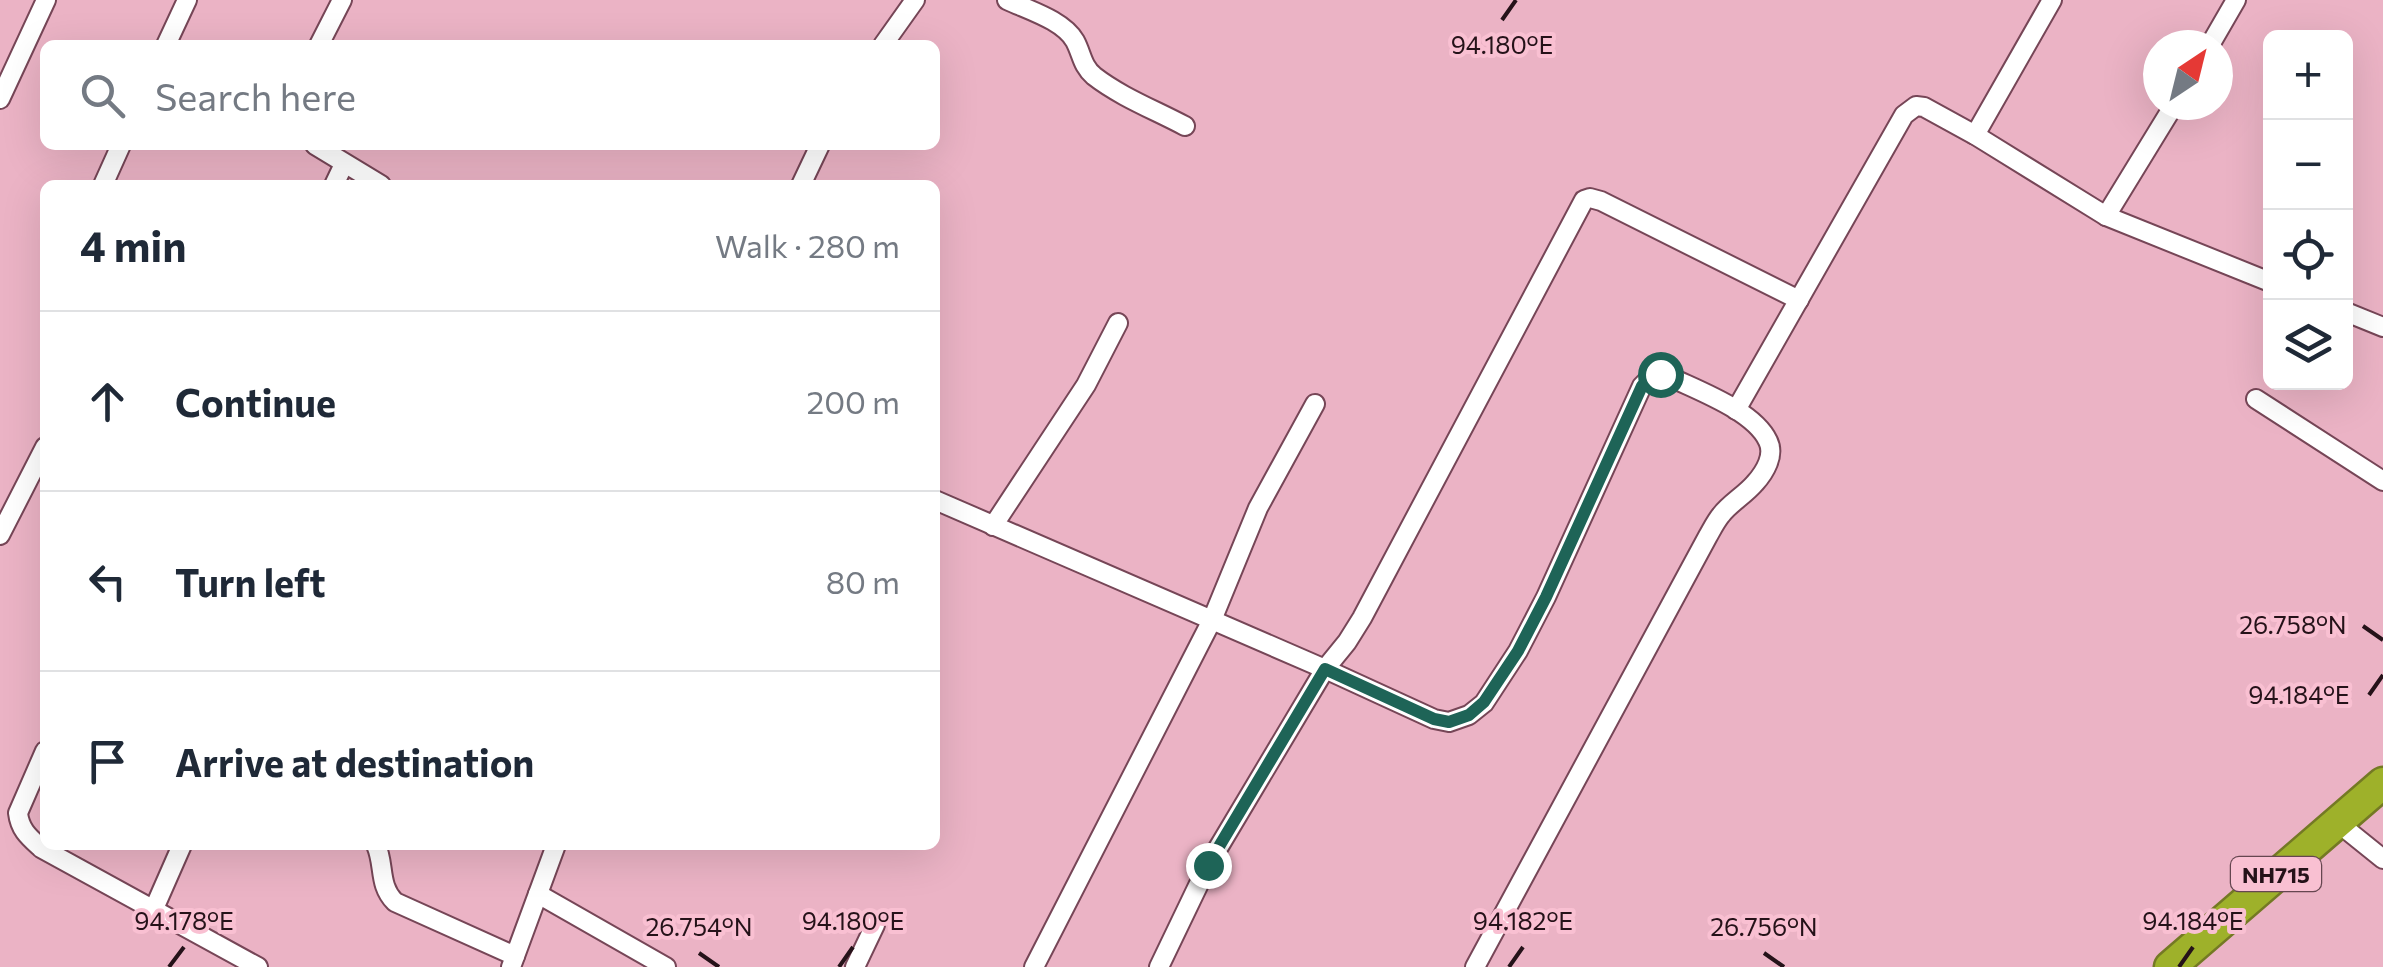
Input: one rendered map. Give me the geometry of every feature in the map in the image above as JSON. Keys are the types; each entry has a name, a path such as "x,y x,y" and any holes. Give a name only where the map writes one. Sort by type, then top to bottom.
{"highway":[{"name":"NH715","path":"2170,967 2383,784"}],"street":[{"path":"0,100 46,0"},
{"path":"168,40 187,0"},
{"path":"321,40 342,0"},
{"path":"886,40 914,0"},
{"path":"1008,0 1063,28 1074,40 1089,72 1186,126"},
{"path":"1975,135 2052,0"},
{"path":"2219,30 2236,0"},
{"path":"1736,410 1904,114 1916,106 1975,135 2106,216 2263,279"},
{"path":"2106,216 2165,120"},
{"path":"106,180 120,150"},
{"path":"323,150 372,180"},
{"path":"803,180 818,150"},
{"path":"336,180 344,164"},
{"path":"1159,967 1208,865 1325,669 1362,618 1584,200 1601,200 1799,300"},
{"path":"2353,315 2383,327"},
{"path":"993,526 1086,384 1118,323"},
{"path":"940,502 1434,719 1449,722 1469,715 1484,702 1518,651 1642,386 1650,377 1670,377 1736,410 1759,429 1770,442 1764,471 1754,486 1721,515 1708,536 1476,967"},
{"path":"2256,399 2383,481"},
{"path":"1034,967 1212,620 1258,508 1315,404"},
{"path":"0,535 40,457"},
{"path":"40,762 18,813 26,835 40,846"},
{"path":"2337,822 2383,860"},
{"path":"46,850 258,967"},
{"path":"153,911 180,850"},
{"path":"379,850 382,880 395,902 513,962 554,850"},
{"path":"538,894 666,967"},
{"path":"854,967 875,925"}],"route":[{"path":"1208,865 1325,669 1434,719 1449,722 1469,715 1484,702 1518,651 1546,597 1642,386 1650,377 1660,374"}]}
